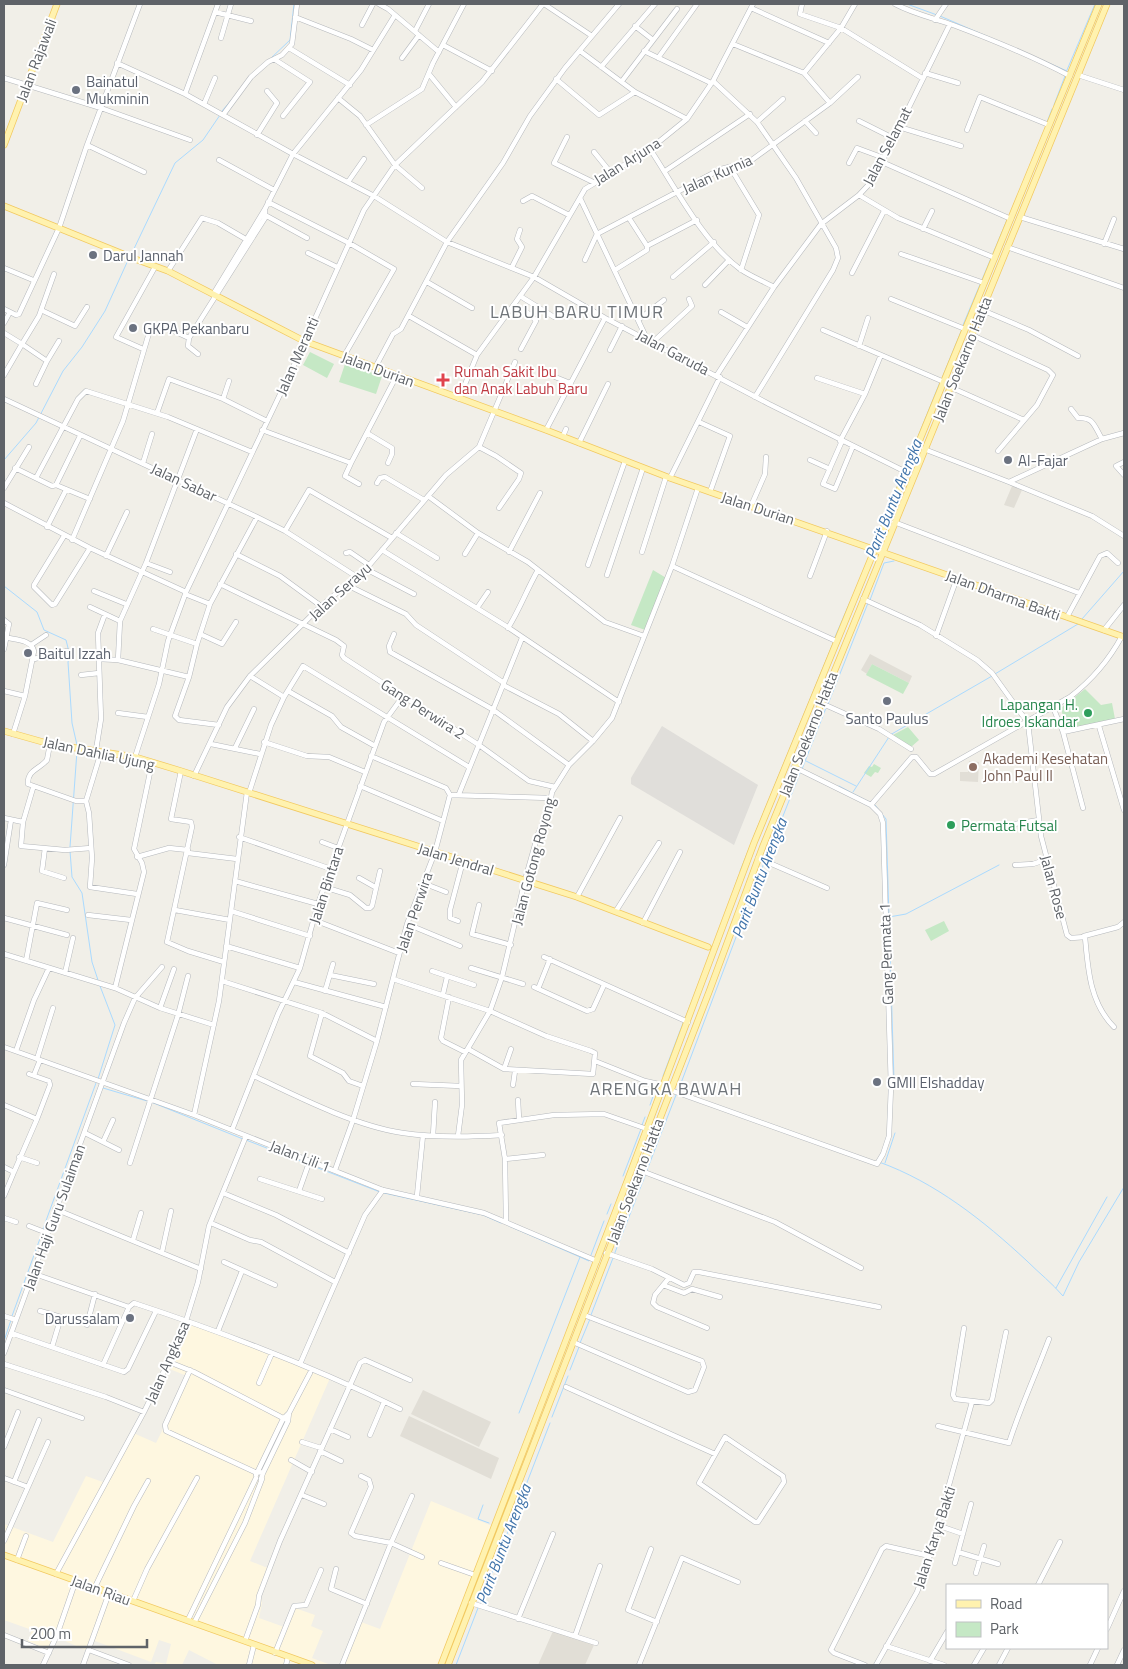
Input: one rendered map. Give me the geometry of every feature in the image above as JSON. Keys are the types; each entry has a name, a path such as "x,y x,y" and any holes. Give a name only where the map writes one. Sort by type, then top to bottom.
{"main road":[{"name":"Jalan Rajawali","path":"4,145 57,4"},
{"name":"Jalan Soekarno Hatta","path":"441,1665 559,1358 592,1259 686,1021 711,949 834,640 943,382 984,282 992,256 1010,219 1049,125 1067,74 1099,4"},
{"name":"Jalan Soekarno Hatta","path":"448,1665 477,1606 566,1359 578,1343 588,1316 606,1253 763,860 762,846 799,769 826,705 866,600 879,559 1107,4"},
{"path":"1033,163 1041,166"},
{"name":"Jalan Durian","path":"4,206 128,256"},
{"name":"Jalan Durian","path":"135,259 168,271 304,341 563,436 643,468 827,531 882,552"},
{"name":"Jalan Dharma Bakti","path":"882,552 1123,637"},
{"path":"879,559 897,557"},
{"name":"Jalan Dahlia Ujung","path":"4,731 50,744 135,757 194,776"},
{"name":"Jalan Jendral","path":"194,776 576,897 711,949"},
{"path":"754,843 762,846"},
{"path":"559,1358 566,1359"},
{"name":"Jalan Riau","path":"4,1555 312,1665"}],"street":[{"path":"4,309 16,315 19,314 33,280 59,228 87,145 140,4"},
{"path":"184,94 218,4"},
{"path":"221,38 231,4"},
{"path":"222,115 251,77 265,64 289,48 294,39 296,4"},
{"path":"362,24 372,4"},
{"path":"379,4 439,52"},
{"path":"402,58 417,33 429,4"},
{"path":"366,125 418,93 464,4"},
{"path":"544,4 592,36"},
{"name":"Jalan Meranti","path":"135,757 163,670 170,634 185,593 364,210 395,165 492,71 544,4"},
{"path":"376,366 393,334 402,329 448,242 503,163 530,116 556,79 619,4"},
{"path":"601,66 655,4"},
{"path":"658,58 697,4"},
{"path":"802,4 800,14 841,28 922,78"},
{"path":"804,73 841,28 855,4"},
{"path":"895,4 912,13 938,17 950,24 1023,53 1067,74"},
{"path":"938,17 946,4"},
{"path":"752,6 828,43"},
{"name":"Jalan Arjuna","path":"459,399 477,355 534,277 585,189 593,182 650,149 687,120 712,82 752,6"},
{"path":"622,82 677,9"},
{"path":"216,12 252,21"},
{"path":"198,354 188,346 189,338 264,212 293,154 350,85 395,15"},
{"path":"295,17 351,39 373,50"},
{"name":"Jalan Selamat","path":"642,552 668,477 699,422 719,376 747,327 821,224 859,195 873,180 950,24"},
{"path":"635,26 653,40"},
{"path":"733,44 804,73 830,103"},
{"path":"443,45 492,71"},
{"path":"289,48 350,85"},
{"path":"580,51 635,92 687,120"},
{"path":"644,51 712,82 750,114 796,178 836,248 836,263 755,396"},
{"path":"274,59 310,82 283,116"},
{"name":"Jalan Garuda","path":"117,63 204,104 257,135 374,196 448,242 534,277 605,318 646,337 841,441 906,471"},
{"path":"925,73 958,83"},
{"path":"429,74 456,107"},
{"path":"1078,75 1124,90"},
{"name":"Jalan Kurnia","path":"597,234 678,191 730,167 749,162 830,103 858,77"},
{"path":"4,78 101,108 190,140"},
{"path":"204,104 216,78"},
{"path":"556,79 600,115 635,92"},
{"path":"257,135 277,103 267,91"},
{"path":"967,130 980,97 1049,125"},
{"path":"338,98 354,110 395,165 422,188"},
{"path":"757,122 783,99"},
{"path":"665,171 750,114"},
{"path":"805,121 816,134"},
{"path":"859,122 893,138"},
{"path":"899,126 961,146"},
{"path":"567,137 554,163 593,182"},
{"path":"87,145 144,172"},
{"path":"849,163 857,148 1010,219"},
{"path":"650,149 697,220 730,260 741,270 774,287"},
{"path":"594,152 611,173"},
{"path":"348,182 364,159"},
{"path":"219,160 274,190"},
{"path":"730,167 759,215 741,270"},
{"path":"859,195 884,211 923,229 992,256"},
{"path":"523,201 532,196 569,215"},
{"path":"580,198 646,337"},
{"path":"268,202 349,243 395,270 344,356"},
{"path":"852,273 884,211"},
{"path":"923,229 932,211"},
{"path":"264,212 307,238"},
{"path":"1020,217 1124,249"},
{"path":"168,271 202,218 218,223 248,240"},
{"path":"629,218 647,246"},
{"path":"1104,244 1114,218"},
{"path":"615,270 644,252 647,246 697,220"},
{"path":"512,267 522,247 517,239 520,230"},
{"path":"585,260 597,234"},
{"path":"673,277 714,242"},
{"path":"1007,247 1124,288"},
{"path":"308,253 337,267"},
{"path":"900,254 984,282"},
{"name":"Jalan Durian","path":"128,256 135,259"},
{"path":"705,285 730,260"},
{"path":"143,349 116,337 155,267"},
{"path":"4,268 33,280"},
{"path":"4,375 22,344 31,333 54,274"},
{"path":"427,282 472,308"},
{"path":"520,296 554,317"},
{"path":"654,342 692,306 689,299"},
{"path":"891,299 964,329"},
{"path":"638,320 664,300"},
{"path":"514,305 531,315 536,321 521,349"},
{"path":"41,310 75,326 87,307"},
{"path":"982,310 1029,330 1078,356"},
{"path":"4,323 10,312"},
{"path":"721,312 747,327"},
{"path":"409,316 477,355"},
{"path":"546,430 605,318"},
{"path":"859,346 868,318"},
{"path":"610,350 622,326"},
{"path":"165,327 189,338"},
{"path":"823,330 943,382"},
{"path":"4,333 47,361"},
{"path":"72,540 111,450 149,333"},
{"path":"972,335 1048,370 1053,375 1037,405 998,451"},
{"path":"36,384 59,342"},
{"path":"853,446 835,489 823,484 881,355"},
{"name":"Jalan Serayu","path":"194,776 211,744 227,707 250,676 321,606 368,567 446,475 479,447 515,362"},
{"path":"359,484 344,476 396,375"},
{"path":"555,377 570,383"},
{"path":"817,378 864,394"},
{"path":"157,412 169,379 224,399 267,421"},
{"path":"224,399 229,381"},
{"path":"580,443 608,384"},
{"path":"950,387 1024,420"},
{"path":"36,478 82,393 86,391 157,412 252,452"},
{"name":"Jalan Sabar","path":"4,399 37,413 80,436 228,502 285,531 357,577"},
{"path":"1071,410 1078,418 1086,417 1090,419 1102,439"},
{"path":"699,422 730,436 710,492"},
{"path":"118,660 120,621 126,604 142,573 197,429"},
{"path":"563,436 566,429"},
{"path":"262,430 351,463"},
{"path":"367,433 392,448 392,454 388,463"},
{"path":"1009,482 1102,439 1124,433"},
{"path":"143,463 152,434"},
{"path":"56,484 80,436"},
{"path":"4,488 29,447"},
{"path":"479,447 521,473 499,508"},
{"path":"924,449 1092,516 1124,536"},
{"path":"751,506 765,474 766,457"},
{"path":"810,460 830,469"},
{"path":"588,565 625,461"},
{"path":"1124,462 1116,466 1124,475"},
{"path":"15,468 52,486 56,484 90,499"},
{"path":"607,575 643,468"},
{"path":"377,484 380,478 385,477 424,500"},
{"name":"Jalan Gotong Royong","path":"458,1136 462,1105 460,1064 490,1011 502,977 525,880 538,834 549,809 550,798 569,765 594,742 608,725 619,702 672,566 698,488"},
{"path":"48,527 66,490"},
{"path":"285,531 308,491 318,494 392,538"},
{"path":"509,552 540,493"},
{"path":"428,496 478,533 538,570 605,622 644,636"},
{"path":"4,504 72,540 210,604"},
{"path":"106,556 127,512"},
{"path":"219,725 176,719 175,716 189,677 210,604 257,517"},
{"path":"894,522 1079,593"},
{"path":"810,576 827,531"},
{"path":"396,533 437,558"},
{"path":"465,554 478,533"},
{"path":"64,536 34,585 34,588 52,605 56,604 90,548"},
{"path":"382,550 477,608 619,702"},
{"path":"346,553 350,552 368,567 414,594"},
{"path":"1067,618 1079,593 1103,553 1107,553 1118,562"},
{"path":"236,554 280,576 321,606"},
{"path":"146,563 170,572"},
{"path":"672,566 834,640"},
{"path":"508,628 523,603 527,588 538,570"},
{"path":"936,636 957,578"},
{"path":"220,584 303,623"},
{"path":"347,585 406,614 416,625 503,684 559,714 594,742"},
{"path":"94,591 126,604"},
{"path":"477,608 488,592"},
{"name":"Jalan Rose","path":"866,600 920,625 965,652 994,675 1028,722 1041,836 1067,936 1071,938 1084,936"},
{"path":"1104,630 1124,605"},
{"path":"90,607 120,621"},
{"path":"105,614 98,633 101,719 98,751 86,801 89,813 91,848 90,888 137,894"},
{"path":"4,620 9,624 4,650"},
{"path":"200,634 222,644 236,622"},
{"name":"Gang Perwira 2","path":"303,623 342,644 344,646 342,655 344,658 479,745 529,781 555,787"},
{"path":"153,629 197,644"},
{"path":"394,634 389,646 390,652 492,709 569,765"},
{"path":"5,638 31,645 46,635"},
{"path":"799,769 872,804 912,757 916,757 930,774 934,774 1054,707 1083,687 1110,658 1123,637"},
{"path":"459,794 522,638"},
{"path":"14,734 34,658 31,645"},
{"path":"34,658 67,651"},
{"path":"99,658 118,660 189,677"},
{"path":"194,1115 214,1026 222,980 240,837 248,792 264,742 284,696 302,667 469,767"},
{"path":"82,675 99,673"},
{"path":"250,676 284,696"},
{"path":"4,691 25,696"},
{"path":"288,691 332,716 341,727 375,746"},
{"name":"Jalan Bintara","path":"232,1130 284,999 300,968 318,904 371,756 387,717 403,696"},
{"path":"826,705 878,729 911,749"},
{"path":"1054,707 1063,732 1082,808"},
{"path":"235,748 254,709"},
{"path":"118,713 148,717"},
{"path":"1063,732 1099,726 1124,719"},
{"path":"1099,726 1124,810"},
{"path":"264,742 307,756 329,757 365,772"},
{"path":"50,744 45,763 35,768 28,780 28,784 33,788 76,802 86,801"},
{"path":"211,744 260,754"},
{"path":"371,756 446,788 450,795 550,798"},
{"path":"115,988 144,872 142,863 134,849 152,763"},
{"path":"181,771 171,819 192,823 188,851 168,942 188,951 224,962"},
{"path":"360,786 444,821"},
{"path":"33,788 23,822 21,846 65,850 91,848"},
{"name":"Jalan Perwira","path":"335,1170 354,1120 377,1041 407,924 435,852 450,795"},
{"name":"Gang Permata 1","path":"670,1090 878,1162 889,1136 890,1108 884,826 882,817 872,804"},
{"path":"4,818 23,822"},
{"path":"576,897 620,818"},
{"path":"4,865 11,820"},
{"path":"1003,826 1039,820"},
{"path":"240,837 330,869"},
{"path":"322,842 338,848"},
{"path":"616,912 659,843"},
{"path":"45,848 42,871 64,878"},
{"path":"137,857 169,848 237,860"},
{"path":"643,923 680,852"},
{"path":"1015,865 1033,864 1048,859"},
{"path":"763,860 827,888"},
{"path":"458,921 450,918 450,910 463,861"},
{"path":"324,887 350,895 368,908 372,906 380,871"},
{"path":"359,878 375,887"},
{"path":"235,881 318,904"},
{"path":"423,882 446,892"},
{"path":"26,961 37,903 67,910"},
{"path":"479,904 472,934 511,945"},
{"path":"175,910 230,920"},
{"path":"231,911 310,936"},
{"path":"88,915 131,920"},
{"path":"4,918 67,935"},
{"path":"314,920 399,953"},
{"path":"1114,1027 1102,1015 1099,1008 1088,974 1084,936 1118,927 1124,922"},
{"path":"407,924 460,946"},
{"path":"65,973 73,938"},
{"path":"226,946 300,968"},
{"path":"4,954 115,988 160,1008 214,1026"},
{"path":"544,957 686,1021"},
{"path":"550,959 536,988 587,1012 594,1009 604,985"},
{"path":"325,991 333,964"},
{"path":"135,998 162,967"},
{"path":"16,1051 34,1000 49,968"},
{"path":"471,968 523,984"},
{"path":"160,1008 174,969"},
{"path":"432,971 474,985"},
{"path":"330,974 374,984"},
{"path":"130,1163 147,1104 178,1014 188,976"},
{"path":"443,994 447,977"},
{"path":"393,979 443,994 490,1011 546,1036 593,1052 595,1062 593,1074 504,1069 441,1038 450,997"},
{"path":"222,980 322,1013 377,1041"},
{"path":"294,982 386,1007"},
{"name":"Jalan Haji Guru Sulaiman","path":"4,1352 135,998"},
{"path":"4,1196 50,1085 49,1081 32,1074 39,1059 53,1008"},
{"path":"322,1013 310,1056 343,1073 349,1081 363,1086"},
{"name":"Jalan Lili 1","path":"4,1047 194,1115 309,1163 335,1170 383,1191 417,1196 484,1213 592,1259"},
{"path":"504,1069 511,1049"},
{"path":"595,1062 643,1081 661,1085"},
{"path":"513,1085 517,1071"},
{"path":"254,1076 298,1097 354,1120 400,1133 433,1136 502,1135"},
{"path":"413,1084 461,1086"},
{"path":"518,1100 519,1119"},
{"path":"433,1136 435,1102"},
{"path":"4,1105 37,1118"},
{"path":"506,1221 504,1159 500,1123 554,1114 604,1114 644,1127"},
{"path":"103,1142 113,1120"},
{"path":"85,1133 119,1150"},
{"path":"417,1196 423,1135"},
{"name":"Jalan Angkasa","path":"56,1574 169,1362 187,1320 211,1223 246,1137"},
{"path":"504,1159 543,1155"},
{"path":"19,1157 37,1163"},
{"path":"299,1192 309,1163"},
{"path":"4,1167 14,1172"},
{"path":"639,1170 775,1222 861,1268"},
{"path":"260,1179 322,1199"},
{"path":"300,1364 365,1214 383,1191"},
{"path":"223,1193 276,1215 348,1253"},
{"path":"56,1209 201,1269"},
{"path":"162,1252 170,1211"},
{"path":"133,1240 141,1213"},
{"path":"4,1218 16,1222"},
{"path":"211,1223 250,1240 261,1242 335,1282"},
{"path":"29,1226 47,1233"},
{"path":"606,1253 686,1285 689,1283 694,1272 699,1272 879,1307"},
{"path":"224,1262 275,1285"},
{"path":"218,1331 242,1270"},
{"path":"32,1274 129,1307"},
{"path":"670,1278 655,1295 653,1302 658,1307 707,1328"},
{"path":"663,1285 684,1293 692,1289 720,1297"},
{"path":"87,1325 95,1294"},
{"path":"103,1365 129,1307 134,1303 218,1331 349,1384 400,1409"},
{"path":"40,1311 78,1322"},
{"path":"10,1333 52,1346 121,1372 128,1369 156,1311"},
{"path":"4,1316 16,1320"},
{"path":"578,1343 688,1392 695,1390 704,1367 702,1361 588,1316"},
{"path":"52,1346 61,1317"},
{"path":"964,1328 953,1395 955,1399 972,1402 989,1403 992,1400 1006,1332"},
{"path":"938,1426 964,1434 1009,1443 1016,1418 1028,1397 1049,1340"},
{"path":"259,1384 272,1353"},
{"path":"245,1642 258,1605 259,1596 320,1450 349,1384 362,1360 410,1380"},
{"path":"169,1362 190,1370 288,1421"},
{"path":"4,1364 97,1394 144,1412"},
{"path":"190,1370 165,1425 166,1431 263,1476"},
{"path":"194,1623 245,1522 288,1421 289,1413 310,1373"},
{"path":"566,1386 715,1454"},
{"path":"4,1390 82,1418"},
{"path":"370,1435 384,1402"},
{"name":"Jalan Karya Bakti","path":"876,1665 917,1592 940,1526 972,1402"},
{"path":"4,1447 18,1412"},
{"path":"188,1620 283,1418 289,1413"},
{"path":"14,1482 39,1420"},
{"path":"330,1429 348,1438"},
{"path":"727,1437 783,1476 784,1482 760,1521 755,1522 700,1485 699,1480 715,1454 723,1439 727,1437"},
{"path":"4,1541 48,1442"},
{"path":"302,1442 341,1462"},
{"path":"291,1460 312,1472"},
{"path":"361,1476 369,1480 371,1487 352,1533 355,1536 391,1544 422,1557"},
{"path":"4,1478 28,1487"},
{"path":"133,1601 147,1569 196,1478"},
{"path":"95,1587 148,1481"},
{"path":"302,1495 324,1504"},
{"path":"342,1665 412,1496"},
{"path":"955,1562 971,1504"},
{"path":"237,1518 245,1522"},
{"path":"940,1526 963,1534"},
{"path":"518,1618 553,1534"},
{"path":"17,1560 26,1536"},
{"path":"1039,1584 1060,1542"},
{"path":"865,1665 834,1653 831,1650 882,1549 886,1546 930,1556"},
{"path":"976,1573 984,1546"},
{"path":"651,1549 628,1610 657,1622"},
{"path":"219,1552 228,1556"},
{"path":"958,1552 998,1564"},
{"path":"640,1665 682,1558 738,1582"},
{"path":"441,1563 475,1575"},
{"path":"575,1636 600,1566"},
{"path":"336,1569 331,1589 367,1604"},
{"path":"275,1653 294,1606 306,1605 320,1570"},
{"path":"43,1665 76,1580"},
{"path":"1108,1627 1124,1591"},
{"path":"83,1665 109,1593"},
{"path":"477,1606 596,1643"},
{"path":"930,1661 946,1634"},
{"path":"4,1635 49,1653"},
{"path":"248,1665 254,1645"},
{"path":"886,1646 938,1665 944,1665"},
{"path":"974,1665 983,1649"},
{"path":"999,1665 1007,1649"},
{"path":"1090,1665 1098,1649"},
{"path":"89,1650 126,1665"},
{"path":"1117,1665 1124,1650"},
{"path":"286,1665 288,1657"}],"shaded area":[{"path":"1012,486 1022,490 1014,508 1004,505"},
{"path":"870,654 912,676 909,683 872,664 867,674 861,670"},
{"path":"662,726 758,785 734,845 631,784 631,778"},
{"name":"Akademi Kesehatan John Paul II","path":"969,761 979,762 978,782 960,781 960,772 968,772"},
{"path":"193,1321 330,1378 250,1561 270,1569 260,1593 262,1603 259,1618 287,1628 295,1608 315,1615 311,1626 323,1631 312,1658 331,1665 218,1665 189,1650 182,1665 154,1665 156,1662 166,1664 171,1644 159,1640 151,1662 95,1641 90,1652 56,1637 50,1650 28,1641 32,1630 4,1620 4,1524 53,1542 86,1476 103,1482 131,1432 156,1443 189,1377 170,1369"},
{"path":"423,1390 491,1422 479,1447 411,1414"},
{"path":"409,1416 499,1458 491,1479 400,1436"},
{"path":"431,1501 492,1526 441,1665 342,1665 361,1622 380,1629"},
{"path":"553,1631 594,1645 585,1665 538,1665"}],"green space":[{"path":"310,352 334,364 327,378 303,365"},
{"path":"345,364 382,376 376,394 339,382"},
{"path":"653,570 668,579 648,631 631,625"},
{"path":"872,664 909,683 903,694 866,675"},
{"name":"Lapangan H. Idroes Iskandar","path":"1085,689 1101,705 1112,703 1115,719 1066,729 1061,708"},
{"path":"908,727 919,740 911,747 893,735"},
{"path":"874,764 881,768 878,773 875,772 871,777 864,773 869,766 872,767"},
{"path":"944,921 949,931 931,941 925,930"}],"waterway":[{"path":"269,60 290,40 294,4"},
{"path":"907,4 937,15"},
{"name":"Parit Buntu Arengka","path":"1067,70 1095,4"},
{"path":"940,16 1067,71"},
{"name":"Parit Buntu Arengka","path":"1054,105 1065,76"},
{"path":"222,111 234,97"},
{"name":"Parit Buntu Arengka","path":"1047,122 1052,109"},
{"path":"131,255 175,163 203,140 220,115"},
{"name":"Parit Buntu Arengka","path":"963,325 1007,220"},
{"path":"4,460 36,423 63,371 82,347 105,311 129,258"},
{"name":"Parit Buntu Arengka","path":"942,378 962,329"},
{"name":"Parit Buntu Arengka","path":"905,469 940,382"},
{"name":"Parit Buntu Arengka","path":"879,531 903,472"},
{"name":"Parit Buntu Arengka","path":"870,600 884,563 894,561"},
{"path":"1082,619 1124,571"},
{"path":"4,586 37,612 44,630 66,640 70,656 68,662 72,723 77,745"},
{"name":"Parit Buntu Arengka","path":"835,637 850,602"},
{"name":"Parit Buntu Arengka","path":"828,704 868,603"},
{"path":"995,674 1078,624"},
{"name":"Parit Buntu Arengka","path":"754,836 834,641"},
{"path":"890,735 992,676"},
{"name":"Parit Buntu Arengka","path":"802,769 826,708"},
{"path":"853,792 889,737"},
{"path":"70,847 77,751"},
{"path":"806,761 856,786"},
{"name":"Parit Buntu Arengka","path":"766,859 800,773"},
{"path":"839,786 869,802"},
{"path":"875,805 886,819 894,1080"},
{"name":"Parit Buntu Arengka","path":"740,871 749,849"},
{"path":"70,851 72,877 82,893 92,962 98,980"},
{"name":"Parit Buntu Arengka","path":"678,1091 764,863"},
{"path":"889,917 906,914 999,865"},
{"name":"Parit Buntu Arengka","path":"734,889 739,875"},
{"name":"Parit Buntu Arengka","path":"685,1019 713,946"},
{"path":"98,1079 115,1025 100,986"},
{"name":"Parit Buntu Arengka","path":"663,1076 683,1023"},
{"path":"43,1229 96,1083"},
{"name":"Parit Buntu Arengka","path":"650,1105 657,1085"},
{"path":"103,1088 147,1101"},
{"name":"Parit Buntu Arengka","path":"647,1170 676,1095"},
{"path":"151,1102 243,1139"},
{"name":"Parit Buntu Arengka","path":"642,1125 645,1117"},
{"name":"Parit Buntu Arengka","path":"623,1176 641,1129"},
{"path":"885,1163 895,1133"},
{"path":"246,1140 380,1192"},
{"path":"879,1162 920,1180 976,1217 1011,1246 1063,1296 1079,1262 1124,1187"},
{"name":"Parit Buntu Arengka","path":"637,1196 645,1176"},
{"path":"384,1193 483,1215 501,1223"},
{"path":"1056,1288 1107,1197"},
{"name":"Parit Buntu Arengka","path":"614,1255 636,1199"},
{"name":"Parit Buntu Arengka","path":"607,1214 611,1204"},
{"name":"Parit Buntu Arengka","path":"591,1255 604,1221"},
{"path":"509,1226 580,1257"},
{"path":"12,1316 42,1233"},
{"name":"Parit Buntu Arengka","path":"519,1413 580,1257 589,1261 589,1259"},
{"name":"Parit Buntu Arengka","path":"591,1315 613,1258"},
{"name":"Parit Buntu Arengka","path":"580,1343 590,1319"},
{"path":"4,1341 11,1320"},
{"name":"Parit Buntu Arengka","path":"570,1370 579,1347"},
{"name":"Parit Buntu Arengka","path":"552,1417 568,1376"},
{"name":"Parit Buntu Arengka","path":"480,1604 550,1423"},
{"path":"483,1505 478,1519 489,1523"},
{"name":"Parit Buntu Arengka","path":"456,1665 478,1608"}],"place":[{"name":"Bainatul Mukminin","path":"76,90"},
{"name":"Darul Jannah","path":"93,255"},
{"name":"GKPA Pekanbaru","path":"133,328"},
{"name":"Rumah Sakit Ibu dan Anak Labuh Baru","path":"443,380"},
{"name":"Al-Fajar","path":"1008,460"},
{"name":"Baitul Izzah","path":"28,653"},
{"name":"Santo Paulus","path":"887,701"},
{"name":"Lapangan H. Idroes Iskandar","path":"1088,713"},
{"name":"Akademi Kesehatan John Paul II","path":"973,767"},
{"name":"Permata Futsal","path":"951,825"},
{"name":"GMII Elshadday","path":"877,1082"},
{"name":"Darussalam","path":"130,1318"}],"district":[{"name":"LABUH BARU TIMUR","path":"577,311"},
{"name":"ARENGKA BAWAH","path":"666,1088"}]}
